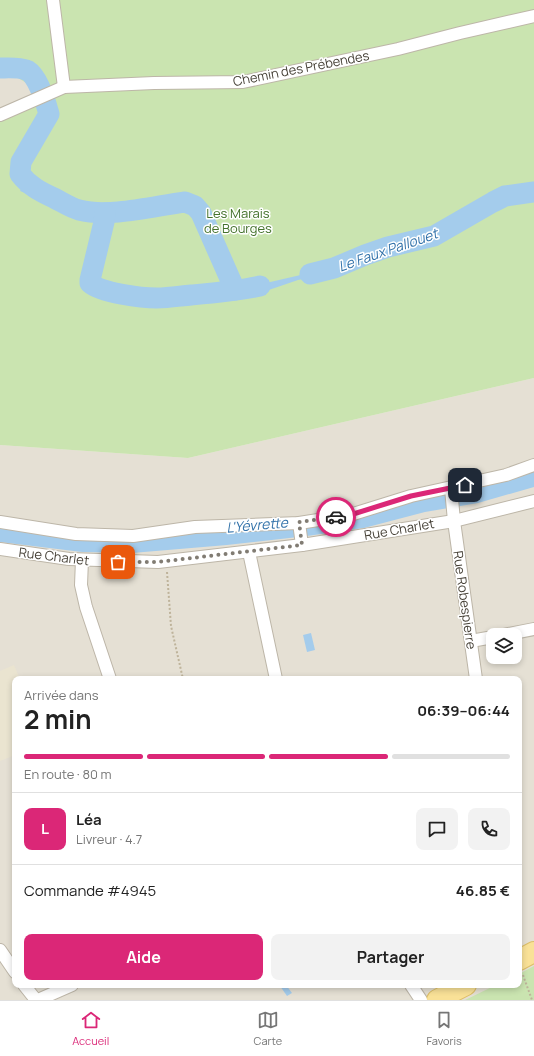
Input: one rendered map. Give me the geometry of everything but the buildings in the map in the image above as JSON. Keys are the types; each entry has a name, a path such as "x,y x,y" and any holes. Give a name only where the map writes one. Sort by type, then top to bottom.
{"main road":[{"path":"522,965 534,952"},
{"path":"437,1000 460,988"}],"street":[{"path":"53,0 64,87"},
{"name":"Chemin des Prébendes","path":"0,115 64,87 154,83 243,82 390,51 534,16"},
{"path":"0,522 76,534 133,536 195,527 300,524 350,515 411,496 451,490 506,475 534,465"},
{"name":"Rue Robespierre","path":"451,490 476,676"},
{"name":"Rue Charlet","path":"0,549 82,560 118,562 166,561 249,552 534,501"},
{"path":"300,524 302,543"},
{"path":"249,552 275,676"},
{"path":"82,560 81,585 86,607 109,676"},
{"path":"522,631 534,629"},
{"path":"471,641 486,638"},
{"path":"1,954 12,968"},
{"path":"27,988 37,1000 65,988"},
{"path":"413,988 421,1000"}],"path":[{"path":"166,561 171,626 182,676"},
{"path":"522,969 532,1000"}],"shaded area":[{"path":"10,73 33,82 40,100 0,204 0,74"},
{"path":"534,378 534,1000 0,1000 0,445 188,458"},
{"path":"14,665 19,676 12,676 12,756 0,761 0,671"}],"green space":[{"name":"Les Marais de Bourges","path":"0,0 534,0 534,378 188,458 0,445 0,115 40,98 36,89 10,73 0,74"},
{"path":"534,966 534,1000 465,1000 490,988 522,988 522,972"}],"water":[{"path":"12,62 32,66 40,75 50,93 40,98 33,84 26,77 16,74 0,74 0,63"},
{"path":"25,183 76,210 105,214 103,229 89,285 115,294 153,299 231,291 344,265 388,247 440,234 500,197 534,192 534,199 511,201 500,205 453,234 433,242 398,250 367,260 347,270 298,280 260,293 239,296 139,301 100,292 87,288 84,285 102,221 20,191"},
{"path":"534,472 534,487 478,503 425,512 364,528 307,536 227,545 132,553 82,552 0,542 0,528 75,539 350,520 430,497 473,490"},
{"path":"311,633 315,650 307,652 303,635"},
{"path":"281,988 288,988 292,993 287,996"}],"waterway":[{"name":"Le Faux Pallouet","path":"0,68 20,68 30,72 37,82 49,114 21,162 20,174 27,182 40,191 70,206 79,210 91,212 118,212 185,202 195,206 201,213 235,290"},
{"name":"Le Faux Pallouet","path":"310,274 334,268 388,247 434,236 505,196 534,192"},
{"name":"Le Faux Pallouet","path":"105,213 90,280 90,283 95,287 122,294 157,298 226,292 260,286"}],"way so far":[{"path":"118,562 158,562 302,545 299,522 336,517"}],"route":[{"path":"336,517 350,515 411,496 465,485"}],"water label":[{"name":"L'Yévrette","path":"257,525"}]}
